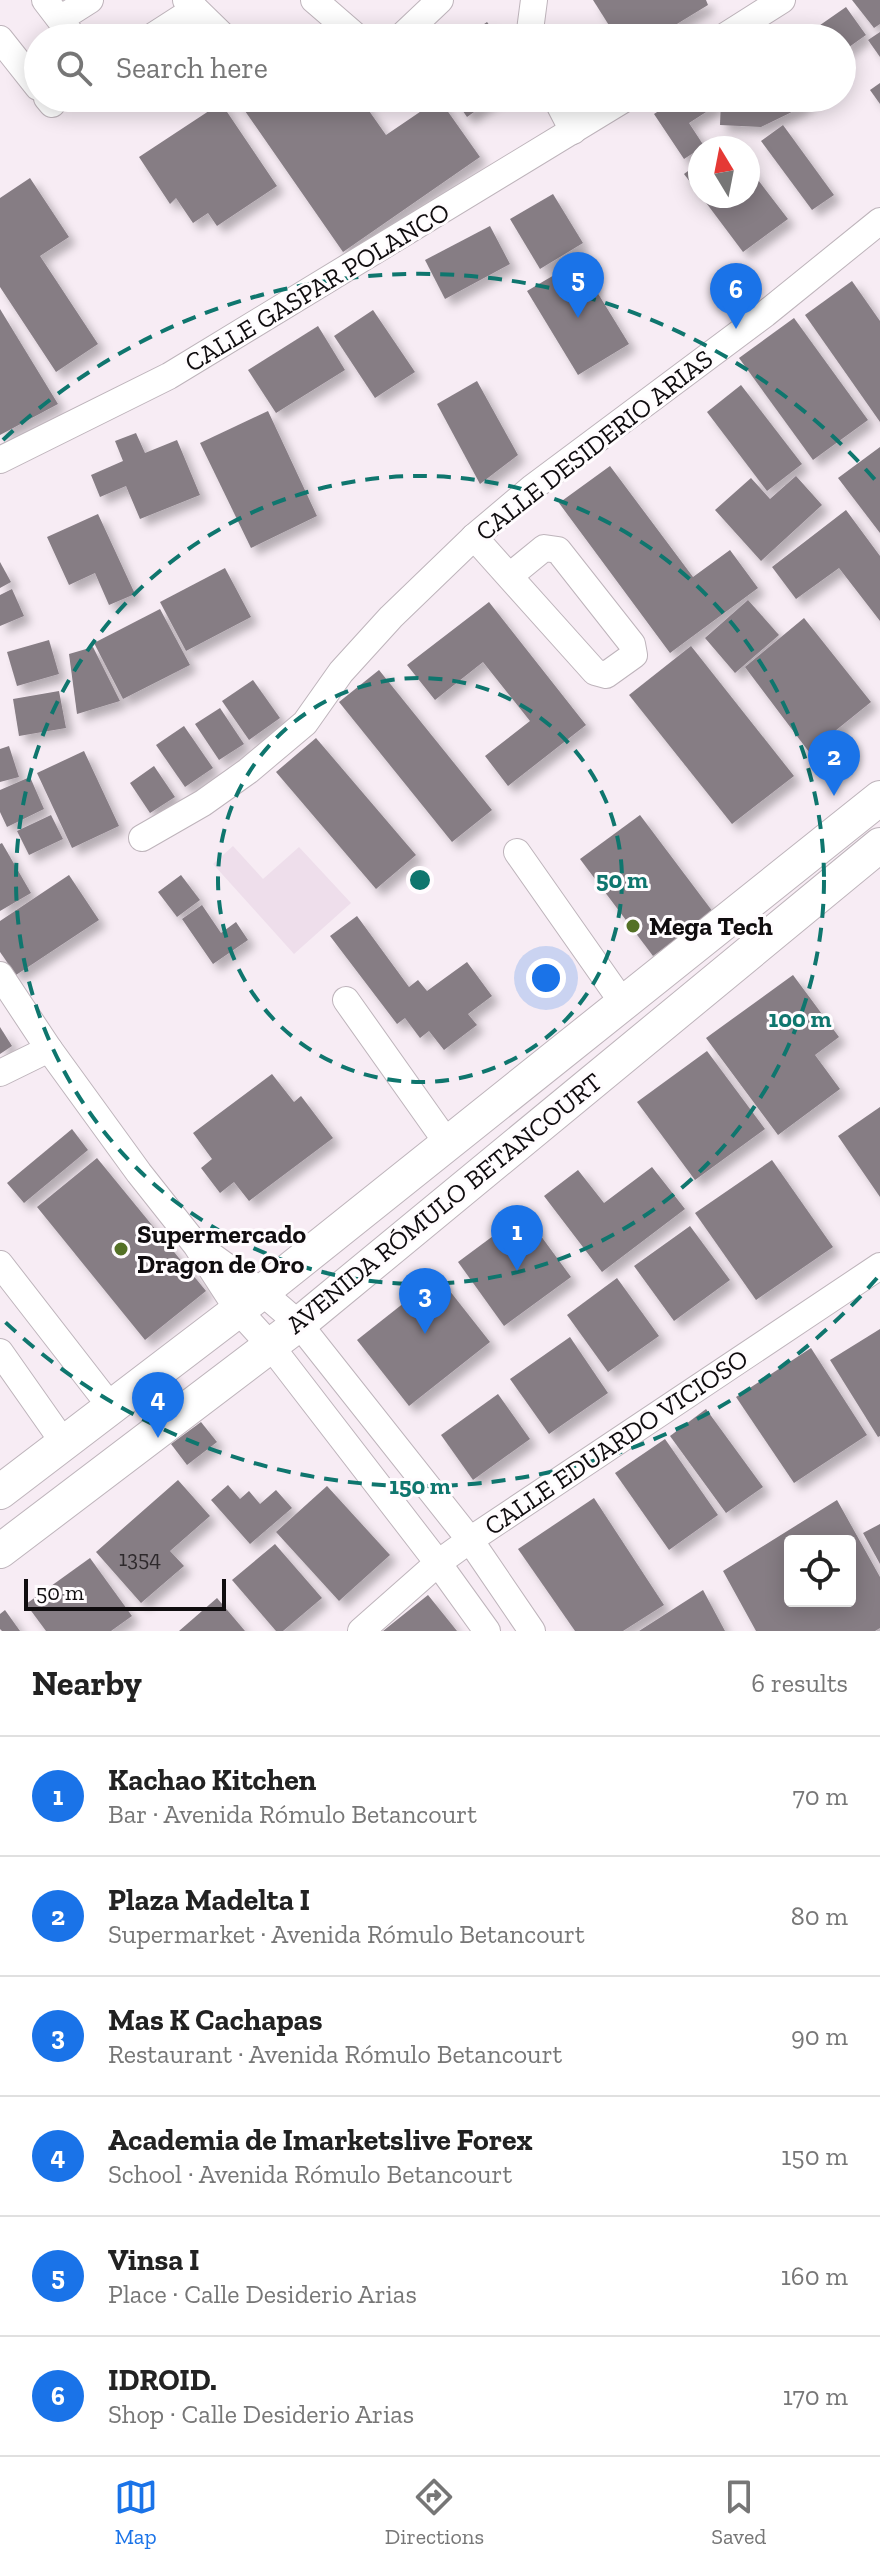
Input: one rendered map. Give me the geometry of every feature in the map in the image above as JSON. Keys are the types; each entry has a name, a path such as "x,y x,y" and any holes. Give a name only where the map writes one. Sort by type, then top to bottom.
{"main road":[{"name":"AVENIDA RÓMULO BETANCOURT","path":"0,1492 250,1301 880,798"},
{"name":"AVENIDA RÓMULO BETANCOURT","path":"0,1551 299,1324 880,845"}],"street":[{"path":"60,19 90,0"},
{"path":"314,0 342,24"},
{"path":"415,24 440,0"},
{"path":"531,24 534,0"},
{"path":"744,24 782,0"},
{"path":"167,24 191,5 211,24"},
{"path":"0,39 24,69"},
{"path":"563,112 573,131"},
{"name":"CALLE GASPAR POLANCO","path":"0,460 169,376 604,112"},
{"name":"CALLE DESIDERIO ARIAS","path":"142,838 226,787 305,723 341,672 391,617 474,537 532,488 765,314 880,221"},
{"path":"474,537 600,675 612,672 634,655 632,644 558,550 544,548 511,575"},
{"path":"517,852 623,1003"},
{"path":"0,975 49,1049 139,1173 196,1245 250,1301 270,1345 487,1631"},
{"path":"346,1000 448,1144"},
{"path":"0,1073 49,1049"},
{"path":"0,1264 111,1407"},
{"name":"CALLE EDUARDO VICIOSO","path":"361,1631 438,1563 470,1540 880,1266"},
{"path":"250,1301 299,1324 470,1540 532,1631"},
{"path":"0,1352 64,1443"}],"shaded area":[{"path":"233,846 263,879 299,847 351,903 294,954 213,864"}],"building":[{"path":"593,0 706,0 708,5 677,24 608,24"},
{"path":"852,0 880,0 880,24 874,28"},
{"path":"846,7 866,35 856,42 856,24 822,24"},
{"path":"880,32 880,57 868,40"},
{"path":"880,83 880,104 870,90"},
{"path":"207,112 227,112 277,186 217,226 208,213 193,223 176,198 170,204 139,157"},
{"path":"246,112 370,112 386,135 420,112 448,112 480,157 343,252"},
{"path":"657,112 706,112 689,123 697,136 688,136 688,156 684,159 654,114"},
{"path":"720,112 792,112 761,127 720,125"},
{"path":"783,125 834,195 812,210 761,141"},
{"path":"30,178 69,237 40,256 98,344 56,372 0,287 0,198"},
{"path":"760,183 788,219 743,252 710,208 760,208"},
{"path":"553,194 583,243 540,269 510,219"},
{"path":"490,226 510,264 445,299 425,260"},
{"path":"578,261 629,344 578,375 527,291"},
{"path":"852,281 880,321 880,422 805,315"},
{"path":"0,309 58,404 0,435"},
{"path":"373,310 415,372 375,398 334,336"},
{"path":"794,318 868,420 813,460 739,358"},
{"path":"318,326 345,370 276,413 248,370"},
{"path":"477,381 518,455 480,484 437,404"},
{"path":"741,385 802,464 767,491 707,412"},
{"path":"268,411 317,516 251,548 200,443"},
{"path":"136,433 145,453 177,440 200,495 140,519 126,486 100,497 91,475 123,461 115,441"},
{"path":"880,447 880,533 838,478"},
{"path":"610,466 693,577 730,550 758,588 670,653 559,503"},
{"path":"796,476 822,505 761,561 715,510 751,478 770,499"},
{"path":"846,510 880,556 880,621 839,568 796,599 772,567"},
{"path":"98,514 135,594 109,605 95,573 69,585 47,537"},
{"path":"0,562 11,582 0,588"},
{"path":"225,568 251,617 186,651 160,602"},
{"path":"12,589 24,616 0,626 0,595"},
{"path":"748,600 779,635 735,673 705,638"},
{"path":"489,602 586,725 508,786 485,756 530,721 483,662 435,700 407,665"},
{"path":"160,609 190,665 123,699 94,643"},
{"path":"804,618 871,702 809,752 745,667"},
{"path":"49,640 59,674 17,686 7,652"},
{"path":"691,646 794,776 732,824 629,695"},
{"path":"93,647 120,701 77,714 69,654"},
{"path":"379,670 492,810 452,842 339,702"},
{"path":"253,680 280,718 249,740 222,701"},
{"path":"59,691 66,728 19,736 13,699"},
{"path":"220,708 244,744 219,760 195,724"},
{"path":"184,726 213,768 185,787 156,745"},
{"path":"316,738 416,855 376,889 276,772"},
{"path":"9,746 19,777 0,782 0,749"},
{"path":"84,751 119,826 72,848 37,773"},
{"path":"154,766 175,797 150,813 130,783"},
{"path":"30,777 44,809 7,827 0,812 0,790"},
{"path":"51,815 63,839 29,855 17,831"},
{"path":"640,815 713,912 653,956 580,859"},
{"path":"0,844 31,893 0,911"},
{"path":"69,875 99,920 16,975 0,952 0,921"},
{"path":"181,875 200,900 177,917 158,892"},
{"path":"202,905 221,933 236,922 248,940 213,964 182,919"},
{"path":"357,916 409,987 418,980 427,991 467,962 492,996 468,1014 477,1025 444,1050 429,1031 420,1038 405,1018 397,1024 330,936"},
{"path":"793,975 839,1037 815,1055 840,1089 778,1135 706,1038"},
{"path":"0,1027 12,1046 0,1054"},
{"path":"707,1051 765,1129 695,1180 637,1102"},
{"path":"272,1074 294,1102 301,1096 333,1138 249,1201 234,1182 220,1193 201,1168 212,1159 193,1133"},
{"path":"880,1107 880,1197 838,1136"},
{"path":"72,1129 88,1150 24,1203 7,1183"},
{"name":"Supermercado Dragon de Oro","path":"97,1158 206,1291 145,1340 37,1207"},
{"path":"772,1160 833,1247 756,1300 695,1213"},
{"path":"652,1167 685,1209 602,1272 544,1196 578,1170 604,1203"},
{"path":"524,1213 571,1277 504,1326 458,1262"},
{"path":"690,1226 730,1280 674,1321 634,1266"},
{"path":"438,1276 490,1342 409,1406 357,1340"},
{"path":"617,1278 659,1336 608,1372 567,1315"},
{"path":"880,1329 880,1436 878,1437 830,1360"},
{"path":"570,1337 608,1393 549,1434 510,1379"},
{"path":"811,1348 867,1435 794,1483 736,1397"},
{"path":"498,1394 530,1439 473,1480 441,1435"},
{"path":"706,1409 763,1487 726,1513 670,1436"},
{"path":"201,1422 217,1442 187,1465 171,1444"},
{"path":"665,1439 718,1515 669,1550 615,1473"},
{"path":"178,1480 210,1516 170,1551 184,1566 141,1603 96,1552"},
{"path":"228,1485 240,1499 249,1491 260,1504 276,1490 292,1508 250,1544 211,1500"},
{"path":"327,1486 390,1555 339,1601 276,1532"},
{"path":"594,1498 664,1605 623,1631 575,1631 518,1549"},
{"path":"837,1500 880,1577 880,1628 875,1631 756,1631 723,1571"},
{"path":"880,1524 880,1564 863,1533"},
{"path":"275,1544 322,1598 283,1631 276,1631 232,1580"},
{"path":"90,1558 132,1616 111,1631 46,1631 26,1604"},
{"path":"703,1590 725,1631 639,1631"},
{"path":"428,1595 457,1631 383,1631"},
{"path":"217,1598 245,1631 179,1631"},
{"path":"5,1610 20,1631 0,1629 0,1614"}],"place":[{"name":"Vinsa I","path":"578,318"},
{"name":"IDROID.","path":"736,329"},
{"name":"Plaza Madelta I","path":"834,796"},
{"name":"Mega Tech","path":"633,926"},
{"name":"Supermercado Dragon de Oro","path":"121,1249"},
{"name":"Kachao Kitchen","path":"517,1271"},
{"name":"Mas K Cachapas","path":"425,1334"},
{"name":"Academia de Imarketslive Forex","path":"158,1438"}]}
